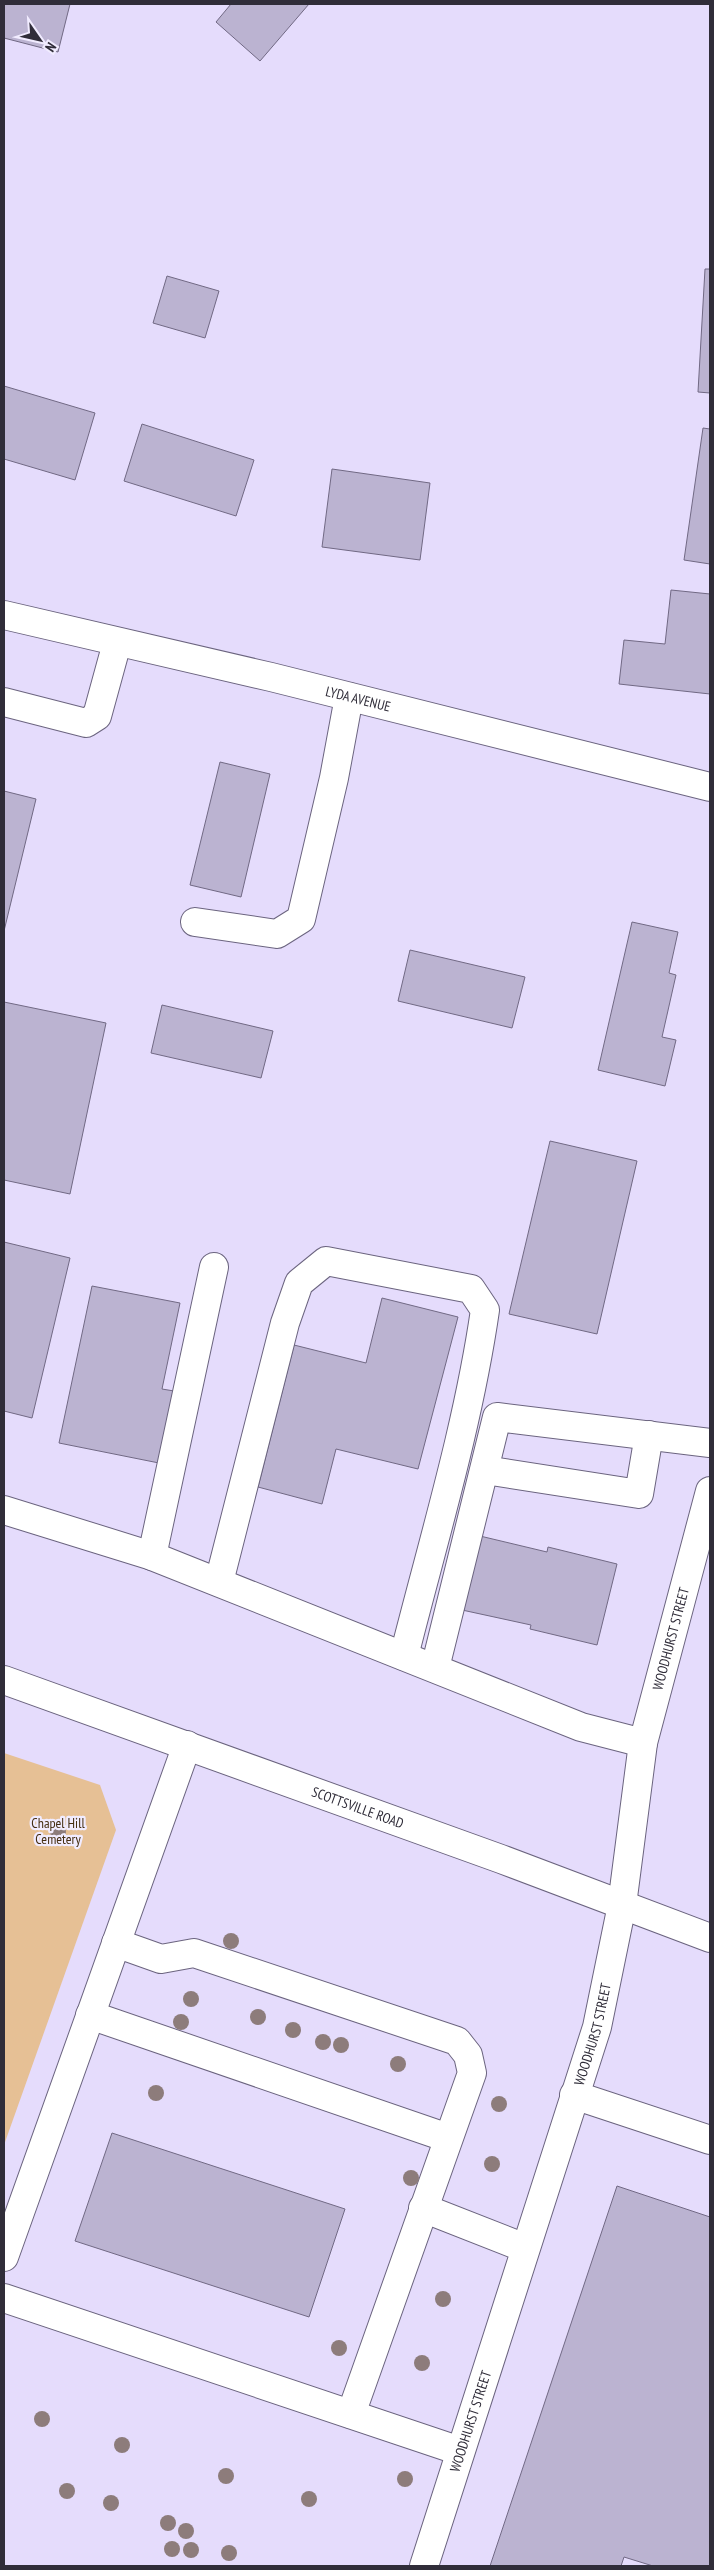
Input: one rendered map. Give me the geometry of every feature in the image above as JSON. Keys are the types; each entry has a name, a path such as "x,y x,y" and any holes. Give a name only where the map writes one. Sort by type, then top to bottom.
{"street":[{"name":"LYDA AVENUE","path":"4,615 117,644 349,697 710,787"},
{"path":"4,702 86,723 97,716 117,644"},
{"path":"195,922 277,934 300,919 334,778 349,697"},
{"path":"219,1582 285,1323 299,1283 326,1261 471,1289 485,1310 481,1336 464,1421 404,1656"},
{"path":"152,1556 214,1267"},
{"path":"435,1668 498,1417 710,1443"},
{"path":"484,1470 639,1494 649,1436"},
{"name":"WOODHURST STREET","path":"424,2566 597,2028 622,1905 643,1743 703,1546 710,1491"},
{"path":"4,1510 152,1556 581,1727 643,1743"},
{"name":"SCOTTSVILLE ROAD","path":"4,1680 501,1859 710,1938"},
{"path":"4,2257 187,1745"},
{"path":"116,1943 160,1959 194,1953 457,2041 468,2055 472,2073 351,2414"},
{"path":"90,2015 448,2138"},
{"path":"574,2095 710,2140"},
{"path":"423,2208 525,2248"},
{"path":"4,2298 460,2451"}],"green space":[{"name":"Chapel Hill Cemetery","path":"4,1753 100,1785 116,1830 4,2145"}],"building":[{"path":"4,4 70,4 58,52 4,38"},
{"path":"231,4 309,4 260,61 216,22"},
{"path":"705,269 710,269 710,393 698,392"},
{"path":"167,276 219,291 205,338 153,323"},
{"path":"4,386 95,413 75,480 4,459"},
{"path":"142,424 254,460 236,516 124,481"},
{"path":"703,428 710,429 710,564 684,560"},
{"path":"332,469 430,483 420,560 322,547"},
{"path":"671,590 710,594 710,694 619,684 624,640 665,644"},
{"path":"220,762 270,774 241,897 190,885"},
{"path":"4,791 36,799 4,931"},
{"path":"632,922 678,932 669,973 676,975 662,1037 676,1040 665,1086 598,1070"},
{"path":"410,950 525,977 512,1028 398,1001"},
{"path":"4,1002 106,1023 70,1194 4,1180"},
{"path":"162,1005 273,1031 261,1078 151,1053"},
{"path":"550,1141 637,1161 597,1334 509,1314"},
{"path":"4,1242 70,1258 32,1418 4,1411"},
{"path":"92,1286 180,1303 162,1389 174,1391 159,1463 59,1443"},
{"path":"382,1298 458,1317 418,1469 336,1449 322,1504 258,1487 294,1345 366,1363"},
{"path":"480,1536 547,1552 548,1547 617,1564 597,1645 530,1629 531,1625 462,1610"},
{"path":"112,2133 345,2209 309,2317 75,2241"},
{"path":"617,2186 710,2217 710,2566 653,2566 624,2557 621,2566 490,2566"}]}
